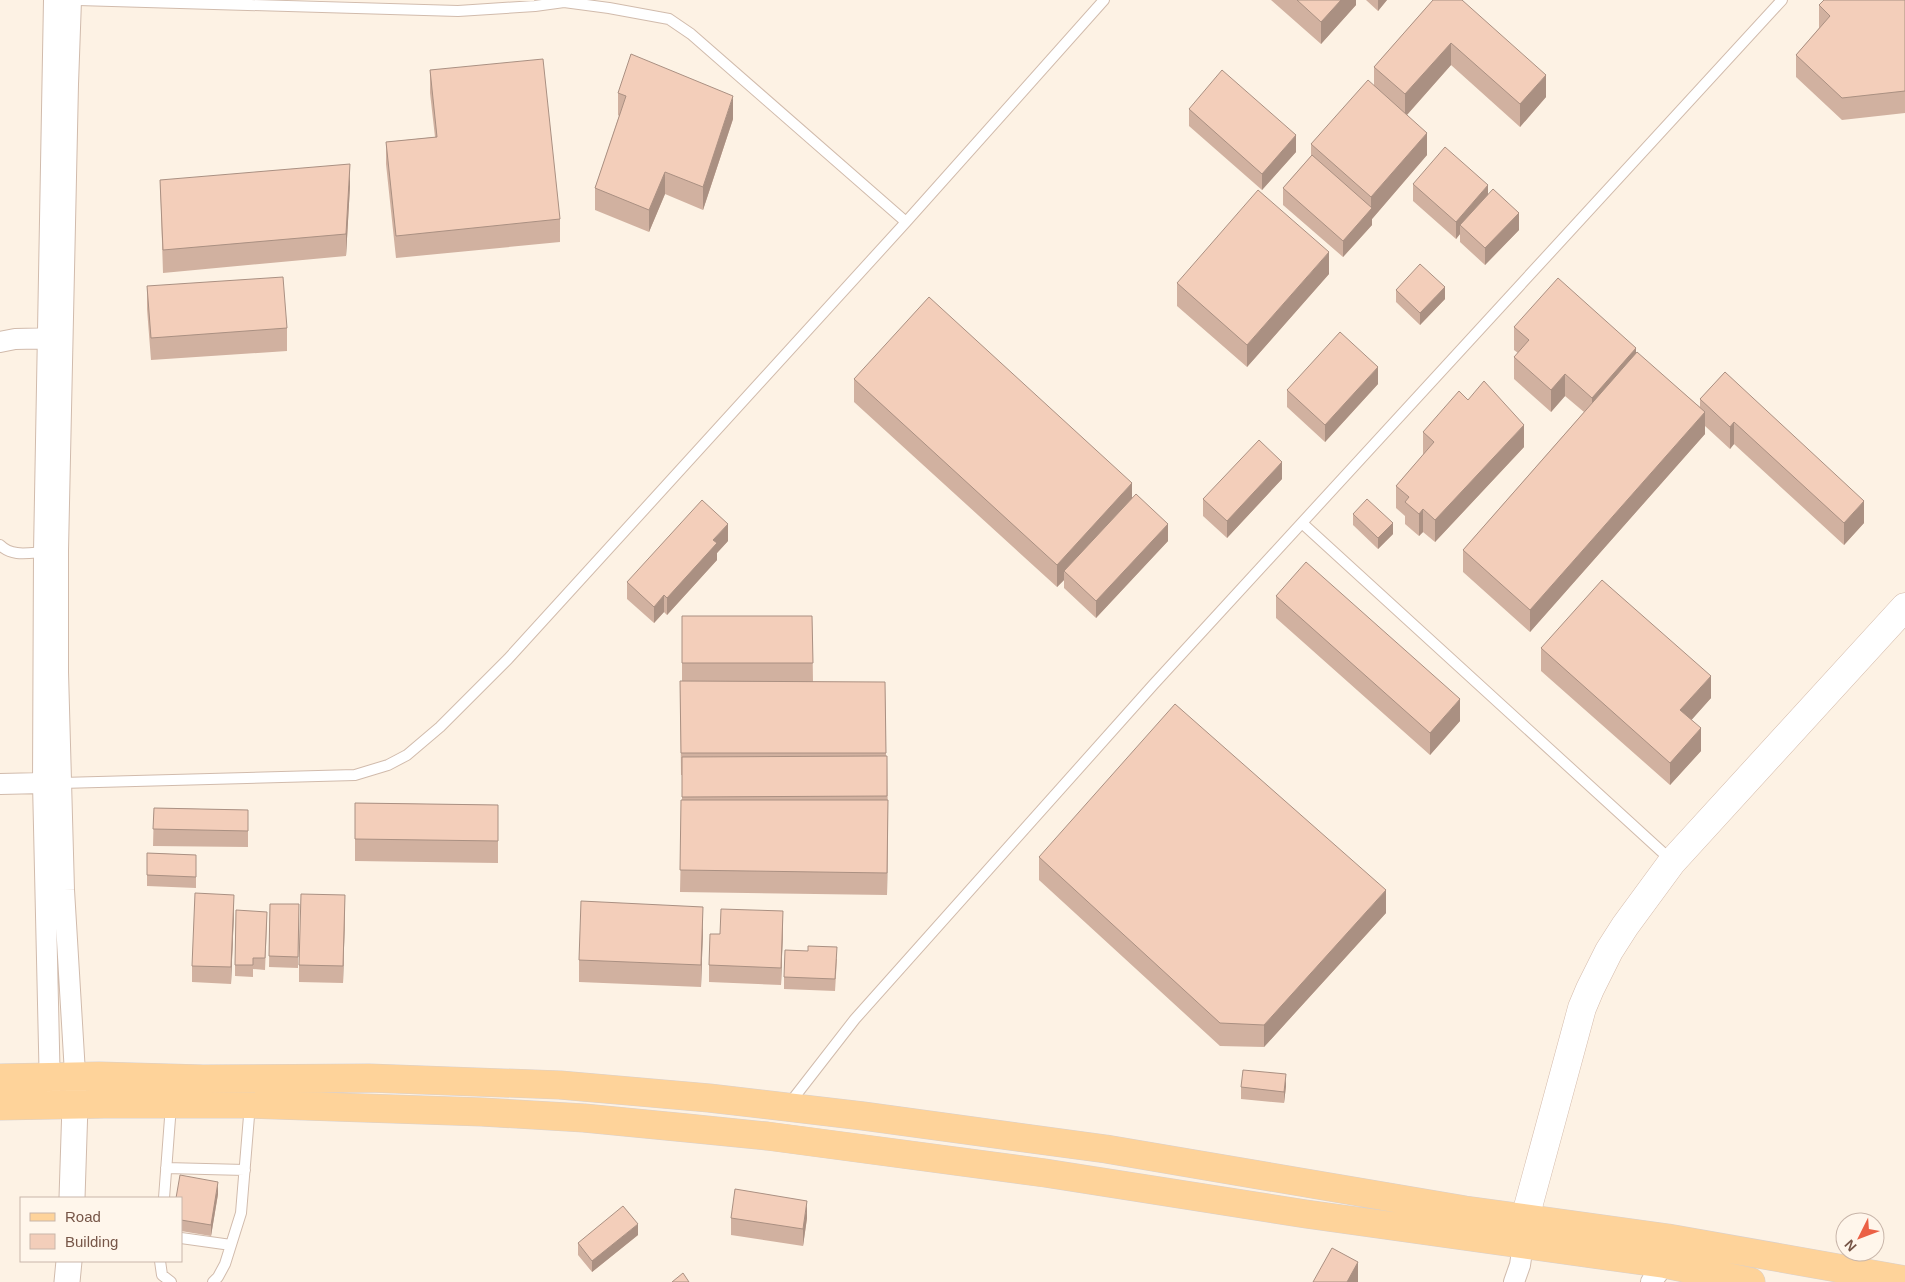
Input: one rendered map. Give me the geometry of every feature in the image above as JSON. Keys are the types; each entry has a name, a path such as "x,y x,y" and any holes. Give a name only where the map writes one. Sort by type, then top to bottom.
{"main road":[{"path":"1524,1231 1576,1030 1590,989 1609,951 1672,862 1905,607"},
{"path":"0,1078 83,1076 203,1079 368,1078 560,1085 787,1106 1106,1149 1366,1194 1524,1231 1658,1273 1751,1282"},
{"path":"0,1106 250,1104 482,1112 584,1118 767,1136 1045,1173 1296,1212 1524,1231 1668,1238 1905,1280"}],"street":[{"path":"52,783 58,550 54,0"},
{"path":"71,0 44,552 52,783 69,977 83,1076 63,1105 72,1197"},
{"path":"0,342 15,339 55,338"},
{"path":"0,784 52,783"},
{"path":"1514,1282 1520,1266 1524,1231"},
{"path":"68,1282 69,1262"}],"lane":[{"path":"78,0 224,2 458,10 536,6 564,2 669,19 691,34 906,222"},
{"path":"52,783 355,775 380,768 407,755 440,727 508,658 906,222 1104,0"},
{"path":"787,1106 854,1019 1153,685 1782,0"},
{"path":"1302,522 1672,862"},
{"path":"0,545 9,552 16,554 44,552"},
{"path":"164,1197 171,1104"},
{"path":"214,1282 225,1264 241,1213 250,1104"},
{"path":"166,1168 245,1170"},
{"path":"182,1238 231,1245"},
{"path":"160,1262 162,1275 171,1282"}],"building":[{"path":"1297,0 1341,0 1321,22"},
{"path":"1433,0 1462,0 1546,75 1520,104 1451,43 1405,94 1374,67"},
{"path":"1824,0 1905,0 1905,91 1842,98 1796,55 1830,16 1819,5"},
{"path":"631,54 733,96 703,187 665,172 649,210 595,188 626,96 618,93"},
{"path":"543,59 560,219 396,236 386,142 437,137 430,70"},
{"path":"1222,70 1296,135 1262,174 1189,109"},
{"path":"1368,80 1427,133 1371,197 1311,144"},
{"path":"1445,147 1488,185 1456,222 1413,184"},
{"path":"1312,155 1372,208 1343,241 1283,188"},
{"path":"350,164 346,234 163,250 160,180"},
{"path":"1493,189 1519,213 1485,248 1460,225"},
{"path":"1258,190 1329,252 1247,345 1177,283"},
{"path":"1420,264 1445,287 1420,313 1396,290"},
{"path":"283,277 287,328 151,338 147,286"},
{"path":"1558,278 1636,348 1592,398 1565,374 1551,390 1514,357 1529,340 1514,327"},
{"path":"929,297 1132,483 1057,565 854,379"},
{"path":"1340,332 1378,367 1325,425 1287,390"},
{"path":"1637,352 1705,412 1530,610 1463,550"},
{"path":"1725,372 1864,501 1844,523 1734,422 1730,427 1700,399"},
{"path":"1484,381 1524,425 1435,520 1423,509 1419,514 1405,502 1409,497 1396,486 1434,442 1423,432 1459,391 1468,400"},
{"path":"1259,440 1282,462 1227,521 1203,499"},
{"path":"1136,494 1168,524 1096,601 1064,571"},
{"path":"1367,499 1393,523 1378,538 1353,514"},
{"path":"702,500 728,524 713,540 717,543 667,598 664,595 654,607 627,582"},
{"path":"1306,562 1460,699 1430,733 1276,596"},
{"path":"1602,580 1711,676 1680,710 1701,728 1670,763 1541,648"},
{"path":"682,616 812,616 813,663 682,663"},
{"path":"680,681 885,682 886,753 681,753"},
{"path":"1175,704 1386,890 1264,1025 1220,1023 1039,857"},
{"path":"887,756 887,796 682,797 682,757"},
{"path":"681,800 888,800 887,873 680,870"},
{"path":"355,803 498,805 498,841 355,839"},
{"path":"154,808 248,810 248,831 153,829"},
{"path":"147,853 196,855 196,877 147,875"},
{"path":"195,893 234,895 231,967 192,966"},
{"path":"301,894 345,895 343,966 299,965"},
{"path":"581,901 703,907 701,965 579,960"},
{"path":"270,904 299,904 298,957 269,956"},
{"path":"721,909 783,911 781,968 709,965 710,934 720,934"},
{"path":"236,910 267,912 265,958 253,958 253,965 235,965"},
{"path":"808,946 837,947 835,979 784,977 785,950 808,951"},
{"path":"1243,1070 1286,1074 1284,1092 1241,1087"},
{"path":"180,1175 218,1182 211,1225 182,1220 182,1197 176,1197"},
{"path":"735,1189 807,1201 803,1229 731,1218"},
{"path":"623,1206 638,1224 592,1261 578,1243"},
{"path":"1332,1248 1358,1262 1347,1282 1313,1282"},
{"path":"683,1273 689,1282 672,1282"}]}
